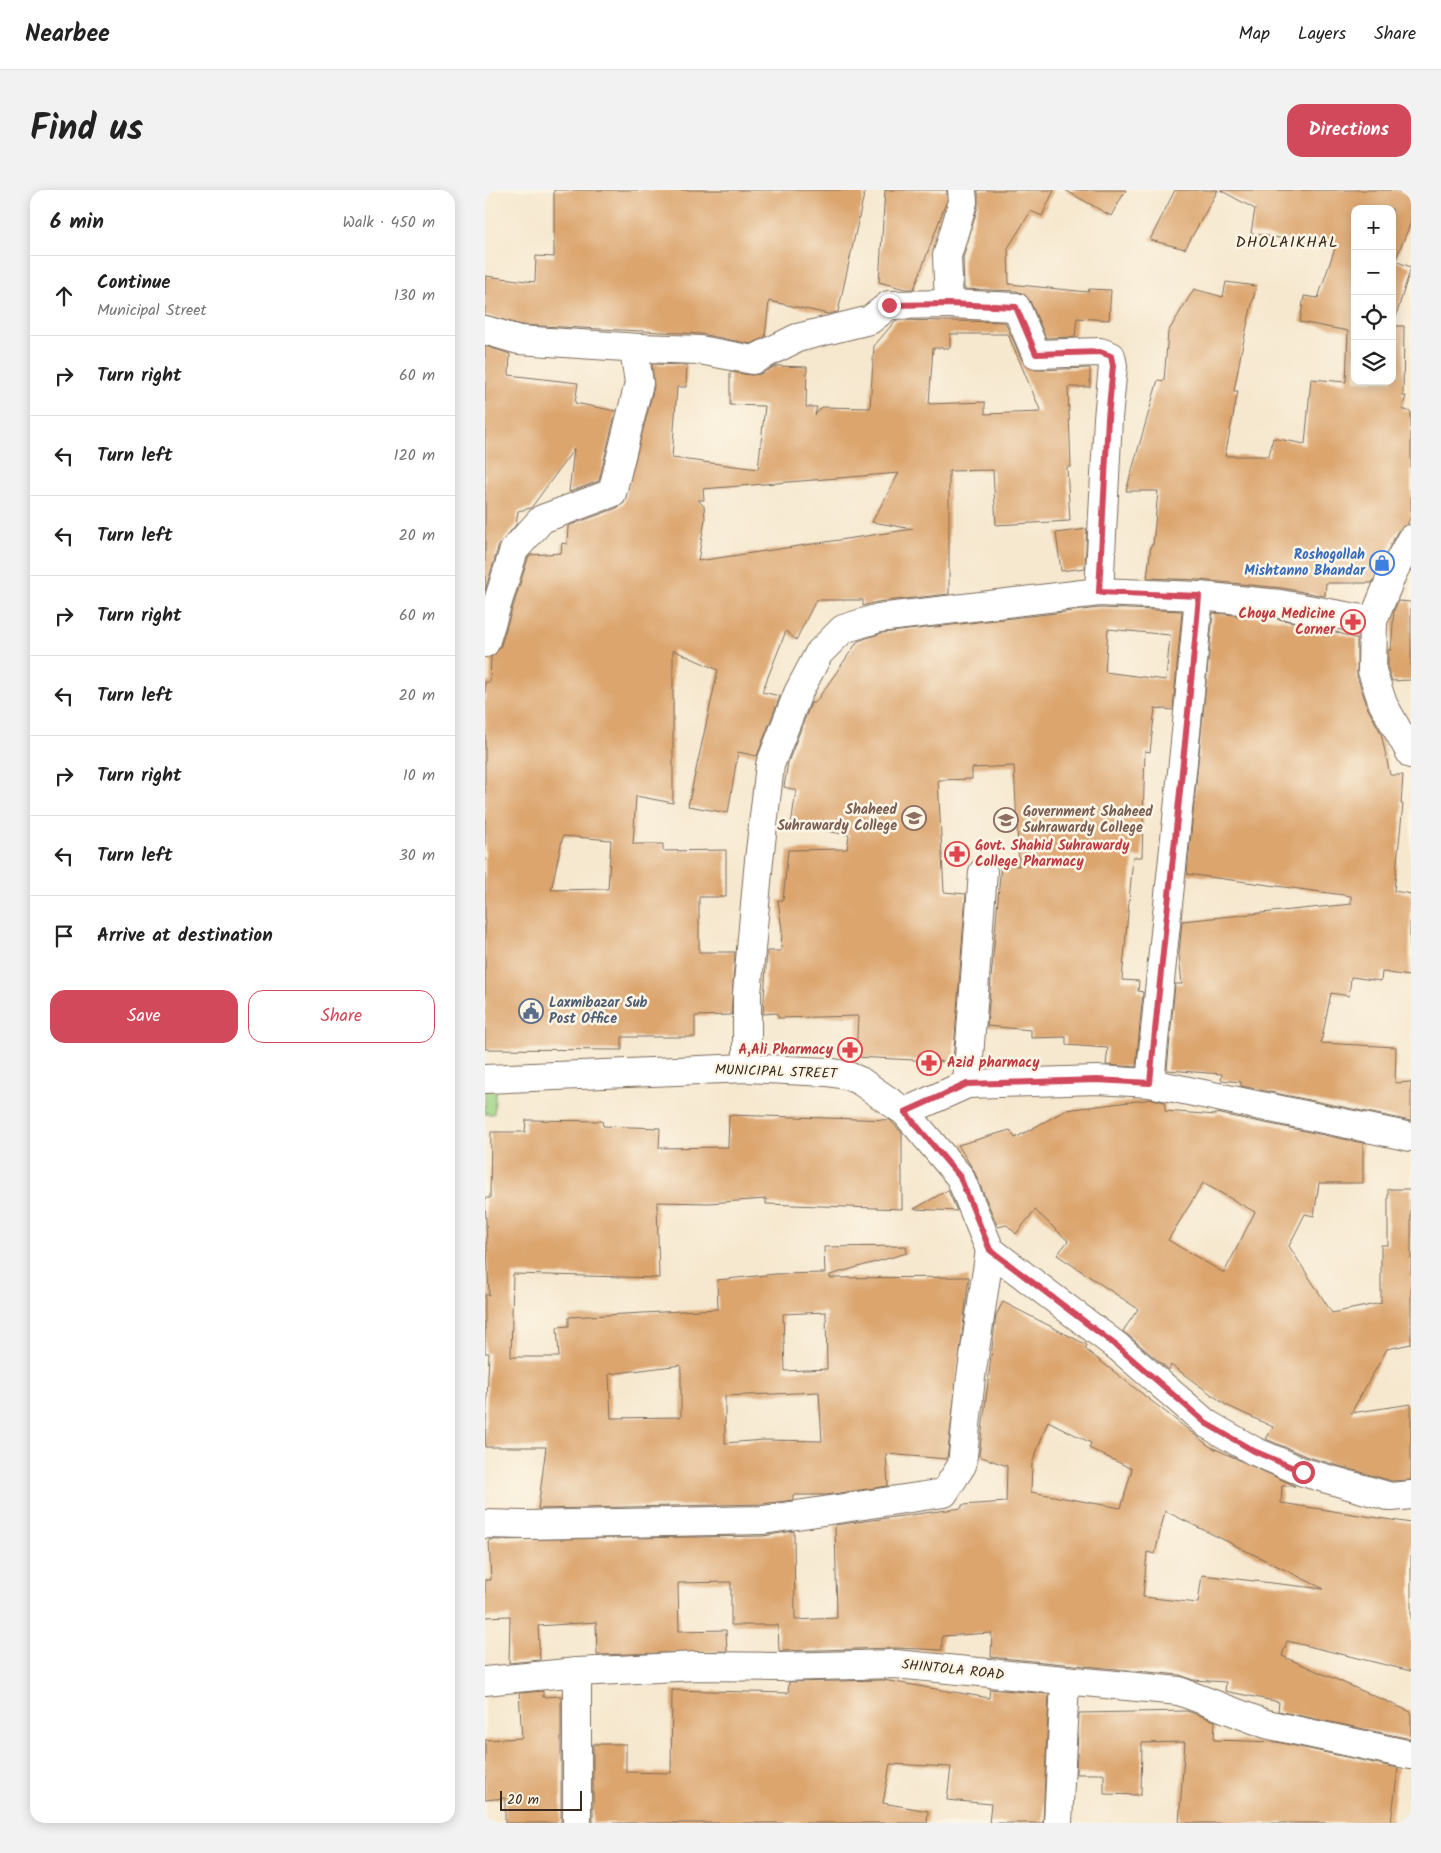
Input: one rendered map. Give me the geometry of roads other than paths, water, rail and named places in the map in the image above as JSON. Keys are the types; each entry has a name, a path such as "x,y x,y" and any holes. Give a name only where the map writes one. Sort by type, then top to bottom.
{"street":[{"path":"949,304 947,256 963,202 962,190"},
{"path":"485,330 519,340 700,350 753,360 797,338 870,320 889,305 949,304 1016,307 1036,354 1100,352 1111,356 1113,366 1108,418 1099,592"},
{"path":"485,642 514,550 542,519 612,493 639,383 635,356 640,348"},
{"path":"1411,539 1393,572 1373,621 1372,671 1383,704 1411,754"},
{"path":"747,1068 747,994 759,860 771,765 798,693 819,653 843,629 879,618 1099,592 1199,596 1280,604 1373,621"},
{"path":"1150,1083 1169,884 1182,787 1199,596"},
{"path":"967,1084 983,872"},
{"name":"MUNICIPAL STREET","path":"485,1079 747,1068 827,1072 846,1075 860,1081 905,1112 960,1177 990,1250"},
{"path":"905,1112 967,1084 1097,1080 1150,1083 1411,1137"},
{"path":"485,1524 526,1525 763,1520 944,1493 962,1465 971,1377 990,1250 1118,1347 1207,1424 1254,1451 1303,1472 1391,1498 1411,1495"},
{"name":"SHINTOLA ROAD","path":"485,1681 577,1672 697,1666 781,1667 895,1664 1179,1692 1266,1724 1411,1755"},
{"path":"577,1672 577,1823"},
{"path":"1058,1823 1065,1682"}],"place":[{"name":"Roshogollah Mishtanno Bhandar","path":"1382,563"},
{"name":"Choya Medicine Corner","path":"1353,622"},
{"name":"Shaheed Suhrawardy College","path":"914,818"},
{"name":"Government Shaheed Suhrawardy College","path":"1006,820"},
{"name":"Govt. Shahid Suhrawardy College Pharmacy","path":"957,854"},
{"name":"Laxmibazar Sub Post Office","path":"531,1011"},
{"name":"A,Ali Pharmacy","path":"850,1050"},
{"name":"Azid pharmacy","path":"929,1063"}],"district":[{"name":"DHOLAIKHAL","path":"1287,242"}]}
